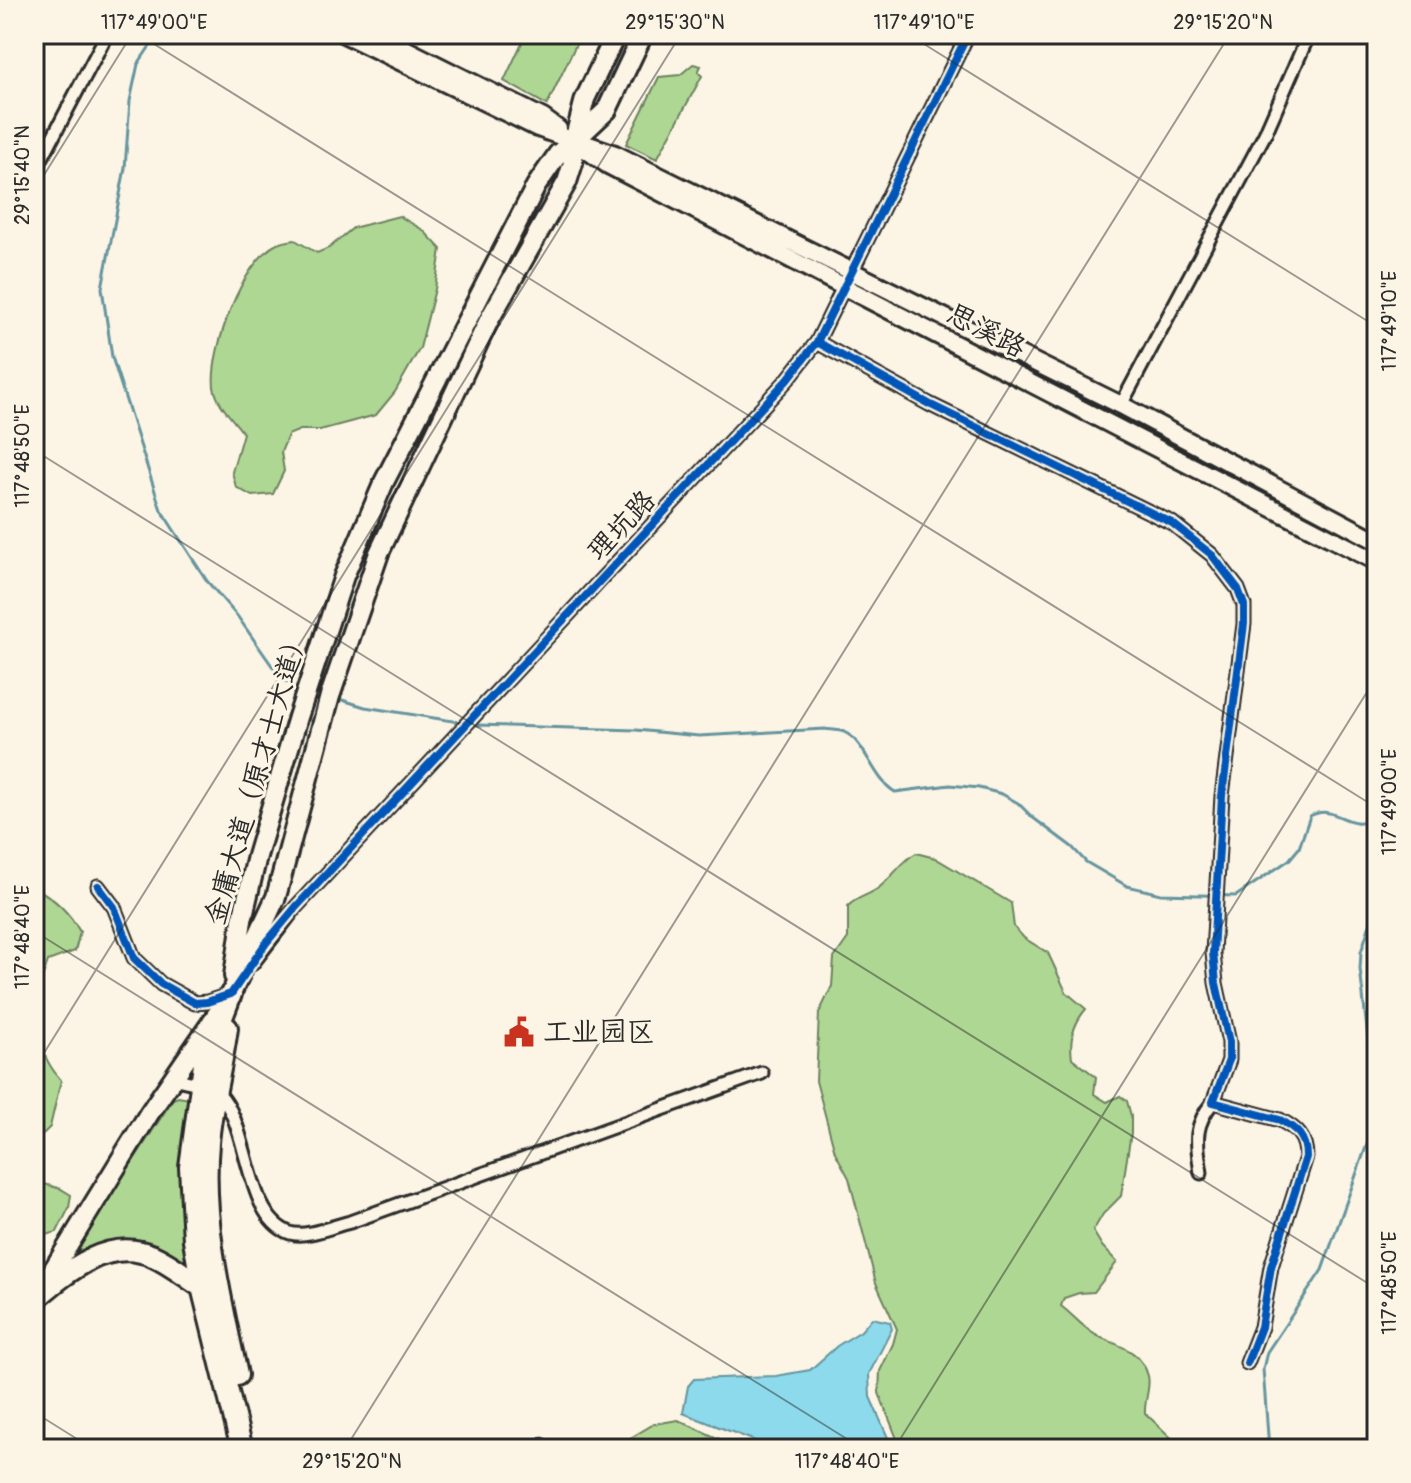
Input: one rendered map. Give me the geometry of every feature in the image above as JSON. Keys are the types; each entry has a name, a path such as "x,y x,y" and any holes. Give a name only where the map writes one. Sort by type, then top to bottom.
{"highway":[{"path":"231,994 190,1167 194,1240 202,1287 242,1449"},
{"path":"209,1088 209,1198 217,1281 256,1449"},
{"path":"34,1300 77,1265 106,1252 151,1255 202,1287"}],"main road":[{"name":"金庸大道（原才士大道）","path":"231,994 276,897 329,700 379,553 489,320 567,182 585,99 616,34"},
{"name":"金庸大道（原才士大道）","path":"231,994 242,920 257,856 298,717 344,576 384,482 536,186 558,154 607,110 643,34"},
{"path":"308,693 329,700"},
{"path":"34,1300 173,1078 231,994"}],"street":[{"path":"34,173 107,34"},
{"name":"思溪路","path":"344,34 538,128 574,141"},
{"name":"思溪路","path":"375,34 543,118 608,165 847,280 1121,405 1377,541"},
{"name":"理坑路","path":"231,994 266,943 296,907 788,379 817,342 968,34"},
{"path":"1121,405 1265,134 1309,34"},
{"name":"思溪路","path":"847,280 1377,562"},
{"path":"817,342 929,404 1172,523 1212,555 1238,589 1244,605 1244,624 1222,796 1213,953 1229,1042 1229,1060 1213,1102 1196,1132 1201,1173"},
{"path":"98,886 114,907 134,958 161,984 195,1003 231,994"},
{"path":"173,1078 209,1088 228,1106 267,1214 289,1233 300,1234 350,1222 762,1073"},
{"path":"1213,1102 1280,1120 1300,1133 1306,1144 1306,1157 1271,1267 1261,1327 1247,1363"}],"green space":[{"path":"526,34 581,34 547,105 504,81"},
{"path":"693,64 701,66 698,72 702,76 657,159 626,144 659,77 680,75"},
{"path":"399,216 423,230 441,249 435,289 420,348 395,392 376,415 288,435 281,452 284,471 273,494 252,496 236,487 232,472 243,433 218,400 214,371 231,308 252,268 279,243 295,240 317,253 329,248 353,228"},
{"path":"916,853 935,858 1011,903 1014,927 1024,938 1048,953 1066,992 1086,1009 1073,1032 1072,1058 1096,1077 1094,1094 1107,1102 1120,1096 1127,1101 1131,1133 1121,1196 1103,1214 1093,1231 1117,1262 1094,1292 1064,1298 1061,1306 1091,1332 1140,1360 1149,1380 1145,1413 1183,1449 901,1449 879,1393 880,1371 897,1329 876,1283 849,1178 835,1152 816,1081 819,1013 832,986 834,958 848,938 848,906 882,885"},
{"path":"34,887 60,906 80,932 75,951 48,961 39,992 39,1038 51,1067 61,1080 50,1127 34,1143"},
{"path":"173,1099 190,1099 189,1254 186,1260 125,1241 76,1255 74,1253"},
{"path":"34,1181 71,1195 69,1208 57,1232 34,1238"},
{"path":"678,1420 741,1449 612,1449 654,1424"}],"water":[{"path":"872,1318 890,1322 892,1329 869,1374 870,1397 893,1449 776,1449 683,1413 688,1386 694,1379 776,1376 810,1370 837,1346 861,1331"}],"waterway":[{"path":"158,34 138,64 130,101 125,168 102,288 112,357 161,510 207,581 238,617 275,670 291,683"},
{"path":"339,699 365,707 459,722"},
{"path":"477,725 636,730 699,736 825,729 842,731 852,737 880,778 895,792 950,785 1002,794 1018,803 1086,862 1127,886 1161,894 1236,896 1289,860 1299,848 1310,816 1323,812 1356,822 1377,819"},
{"path":"1269,1449 1263,1369 1267,1352 1322,1270 1370,1136 1376,1109 1360,969 1361,952 1377,903"}],"cycle path":[{"path":"98,886 114,907 134,958 161,984 195,1003 231,994 266,943 296,907 788,379 817,342 968,34"},
{"path":"817,342 929,404 1172,523 1212,555 1238,589 1244,605 1244,624 1222,796 1213,953 1229,1042 1229,1060 1213,1102 1286,1123 1296,1130 1306,1150 1271,1267 1261,1327 1247,1363"}],"place":[{"name":"工业园区","path":"519,1032"}]}
